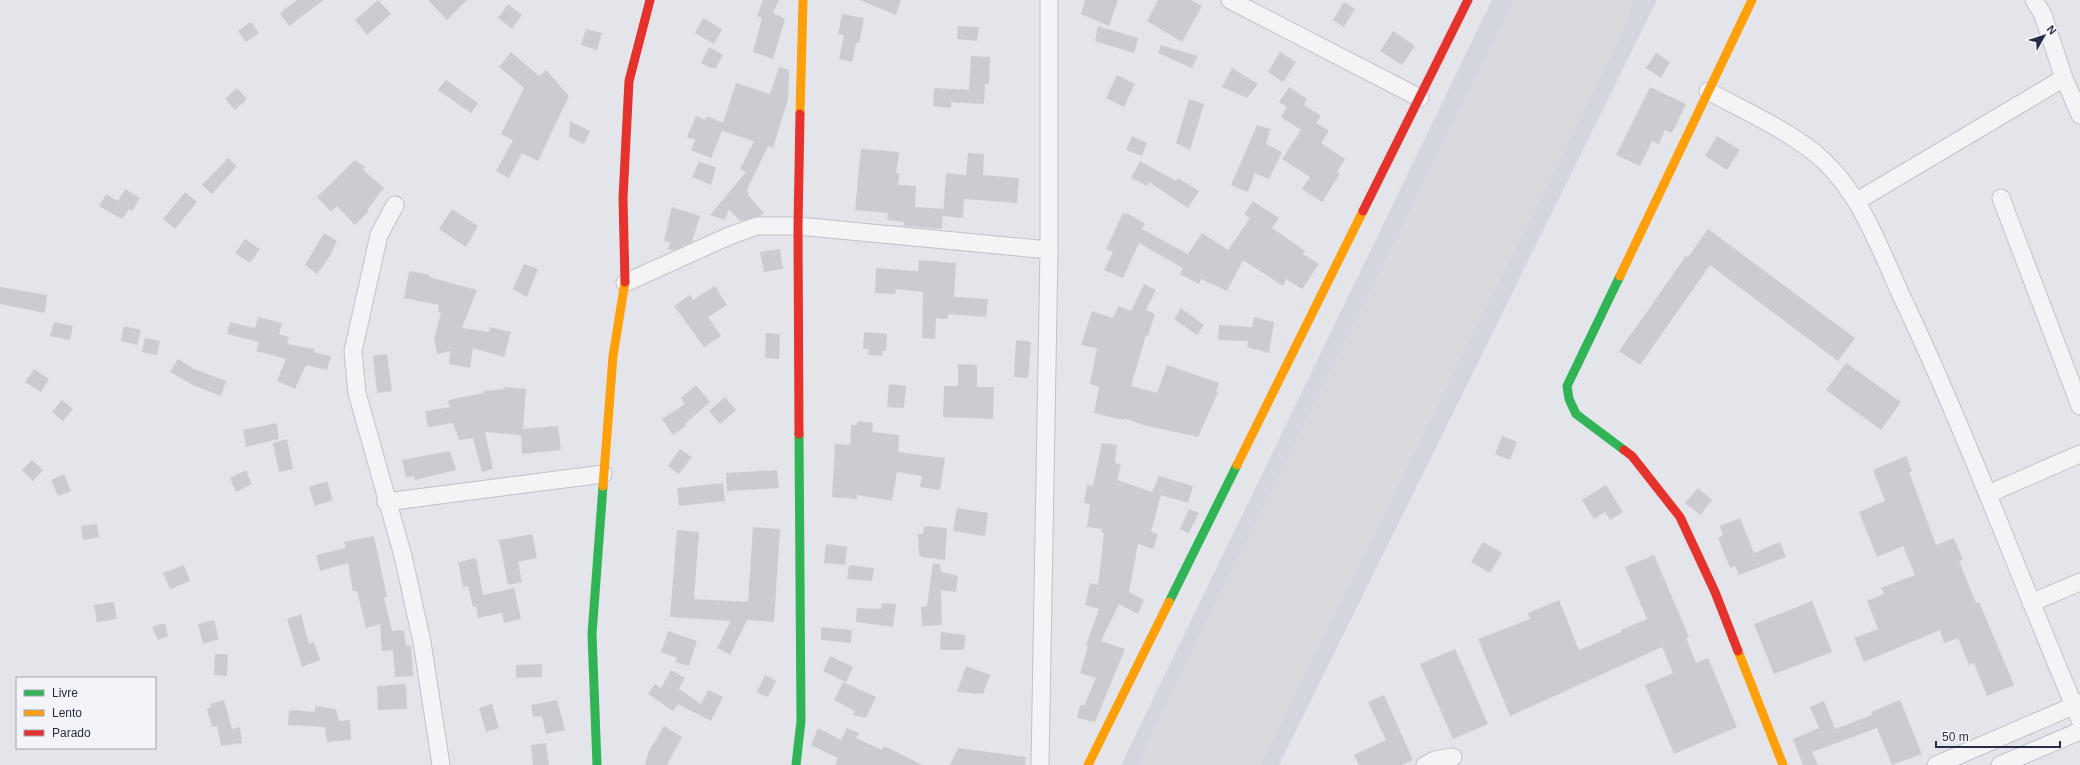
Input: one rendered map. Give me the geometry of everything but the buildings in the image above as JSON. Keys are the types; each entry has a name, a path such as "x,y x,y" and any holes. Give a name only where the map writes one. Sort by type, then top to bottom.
{"street":[{"path":"597,765 592,634 613,356 625,283 623,198 629,81 650,0"},
{"path":"796,765 801,721 798,226 803,0"},
{"path":"1040,765 1050,250 1049,0"},
{"path":"1230,0 1420,98"},
{"path":"1088,765 1468,0"},
{"path":"1752,0 1567,386 1568,399 1576,414 1632,456 1680,517 1715,592 1783,765"},
{"path":"2034,0 2043,15 2064,78 2080,115"},
{"path":"1857,202 2064,78"},
{"path":"1708,91 1799,142 1824,161 1857,202 1915,324 1988,494 2031,603 2078,710 1936,765"},
{"path":"2001,198 2080,406"},
{"path":"395,205 379,235 353,352 357,393 386,502 403,556 422,642 441,765"},
{"path":"625,283 729,236 757,226 798,226 1050,250"},
{"path":"1988,494 2080,454"},
{"path":"386,502 603,474"},
{"path":"2031,603 2080,582"},
{"path":"2000,765 2080,731"},
{"path":"1425,765 1435,760 1453,757"}],"shaded area":[{"path":"1492,0 1657,0 1279,765 1121,765"}],"runway":[{"path":"1198,765 1576,0"}],"traffic: fast":[{"path":"1620,276 1567,386 1569,399 1576,414 1624,450"},
{"path":"796,765 801,721 799,434"},
{"path":"1169,602 1237,465"},
{"path":"597,765 592,634 603,486"}],"traffic: slow":[{"path":"800,114 803,0"},
{"path":"1620,276 1752,0"},
{"path":"1237,465 1363,211"},
{"path":"603,486 613,356 625,282"},
{"path":"1088,765 1169,602"},
{"path":"1738,651 1783,765"}],"traffic: jam":[{"path":"625,282 623,198 629,81 650,0"},
{"path":"1363,211 1468,0"},
{"path":"799,434 798,226 800,114"},
{"path":"1624,450 1632,456 1680,517 1715,592 1738,651"}]}
